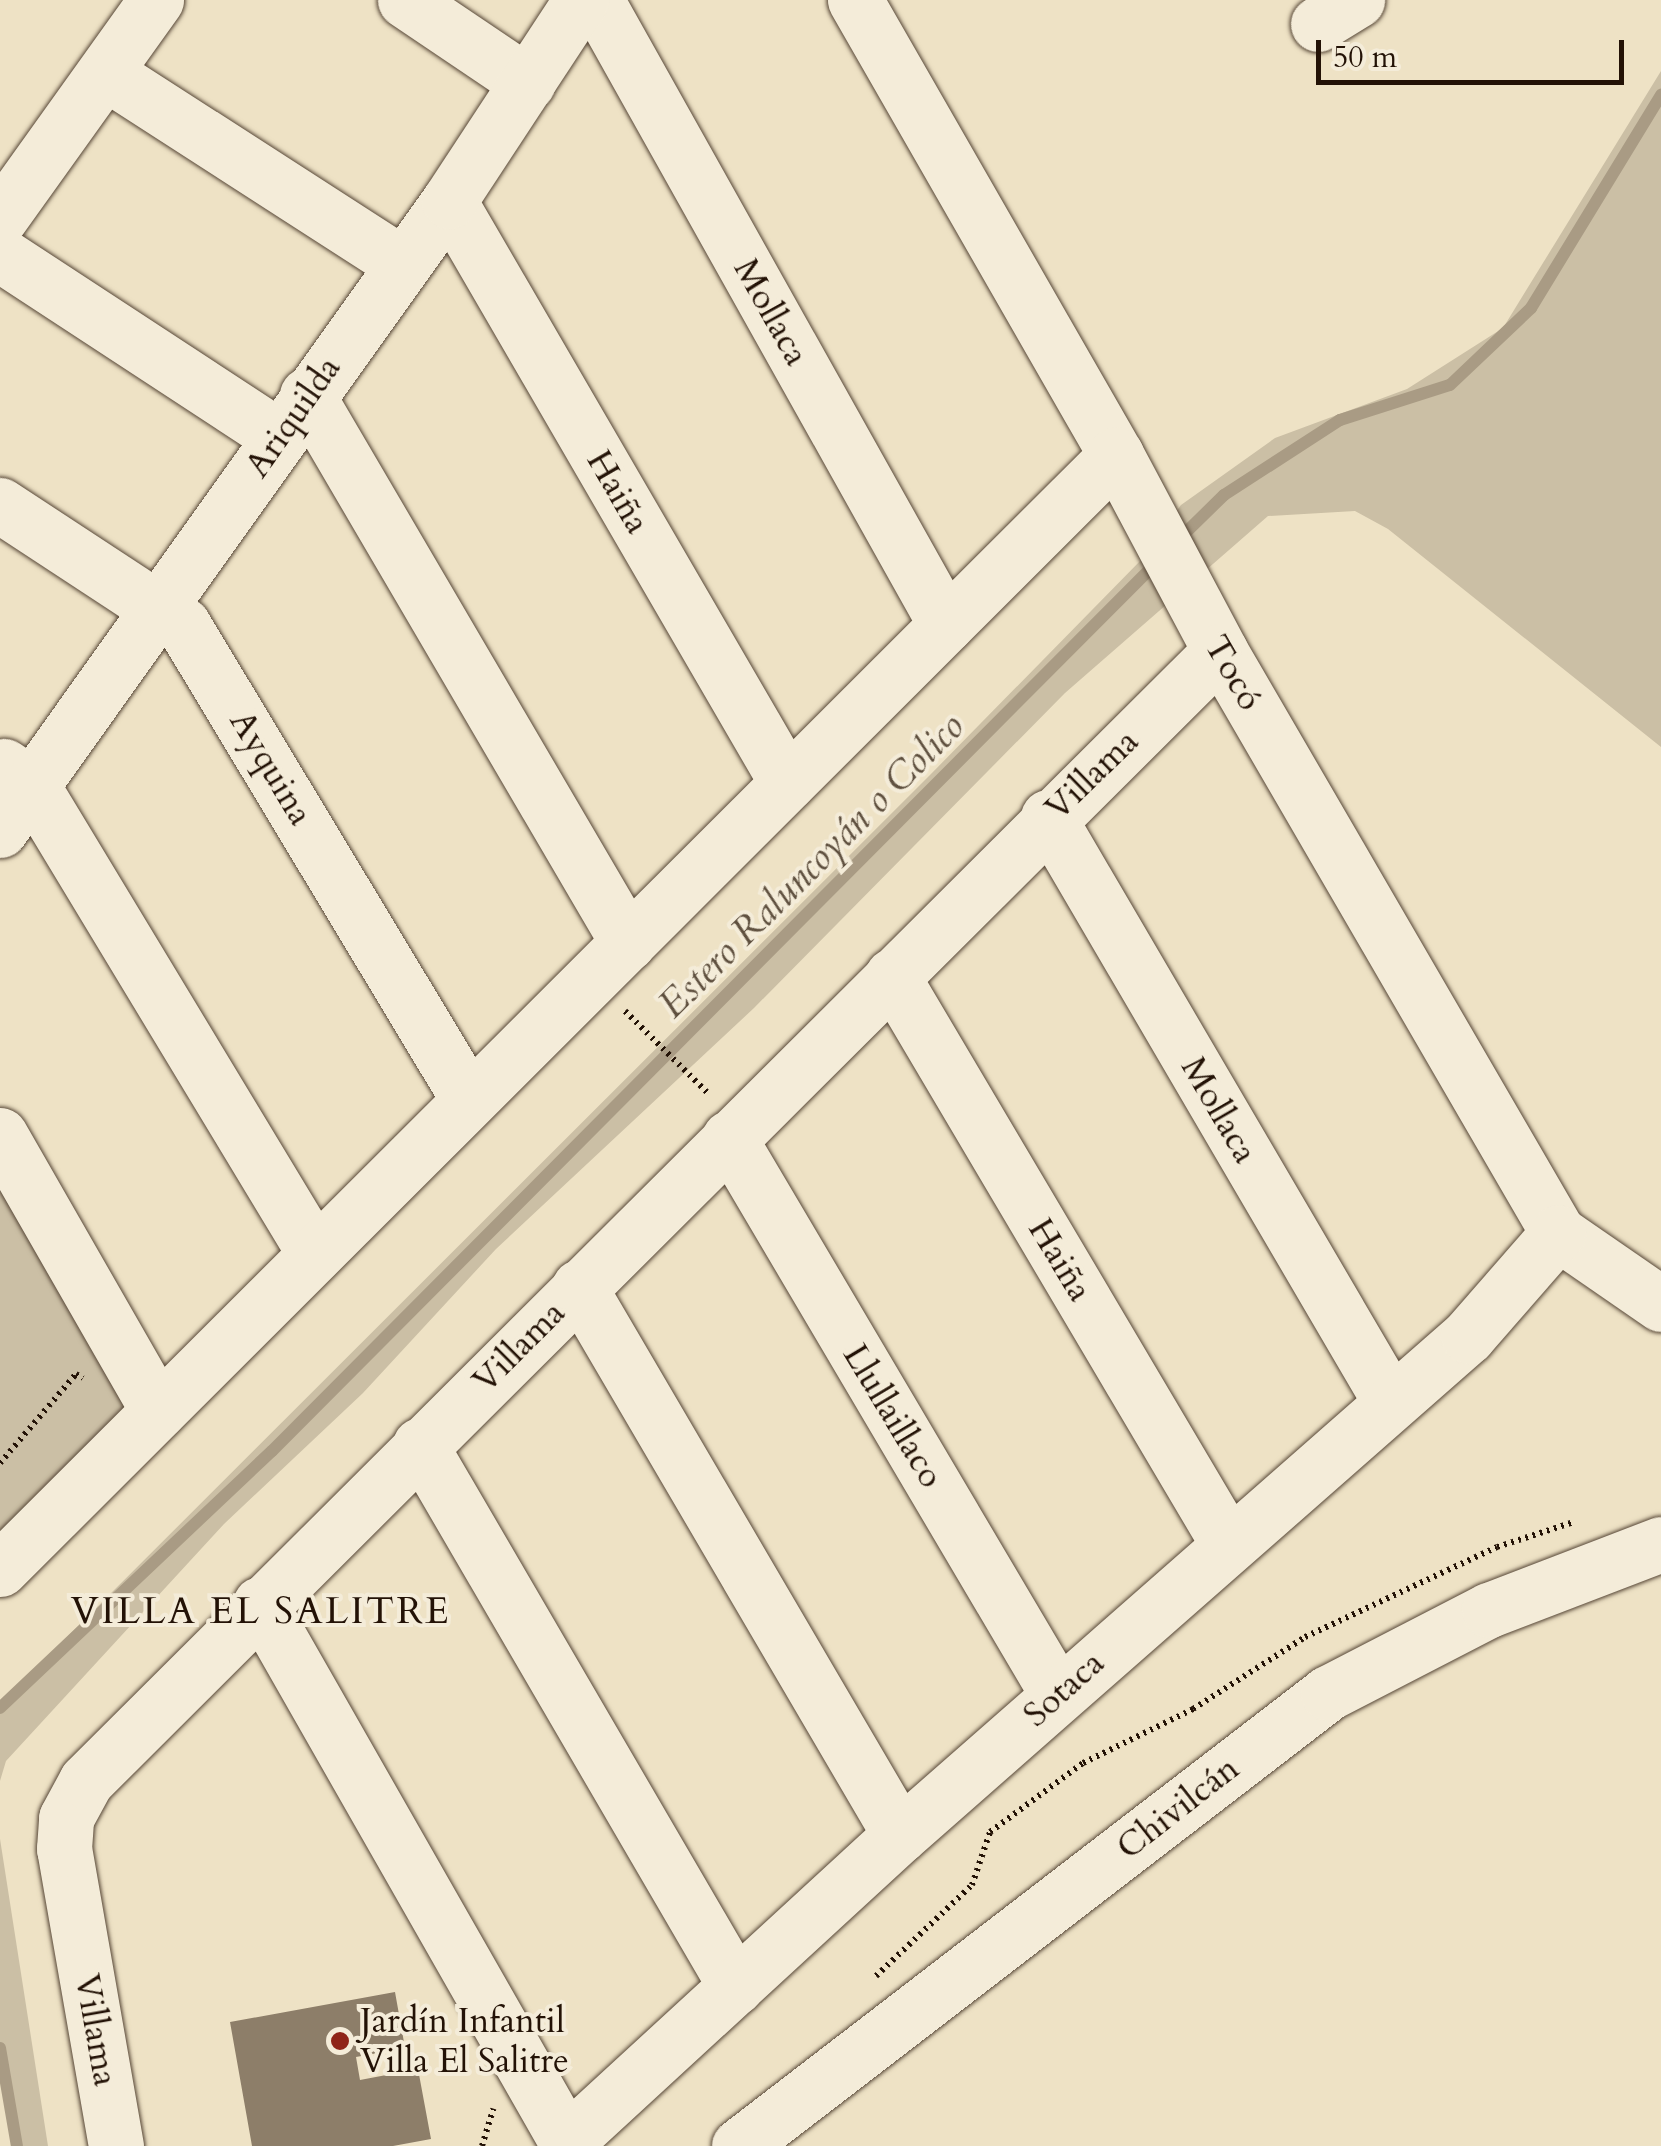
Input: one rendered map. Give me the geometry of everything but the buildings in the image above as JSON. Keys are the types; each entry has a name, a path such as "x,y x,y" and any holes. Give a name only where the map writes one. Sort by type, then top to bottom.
{"street":[{"path":"0,218 156,0"},
{"path":"406,0 528,83"},
{"name":"Ariquilda","path":"0,830 15,773 162,607 449,201 581,0"},
{"name":"Mollaca","path":"596,0 946,625"},
{"name":"Tocó","path":"855,0 1116,455 1220,651 1558,1233 1661,1304"},
{"path":"106,73 402,264"},
{"name":"Haiña","path":"449,201 787,783"},
{"path":"0,254 294,416 628,943"},
{"path":"0,1569 154,1404 315,1254 1116,455"},
{"name":"Ayquina","path":"0,505 184,624 469,1100"},
{"name":"Villama","path":"116,2146 64,1849 66,1818 86,1781 580,1286 724,1120 892,976 1048,817 1220,651"},
{"path":"15,773 315,1254"},
{"name":"Mollaca","path":"1048,817 1391,1403"},
{"name":"Haiña","path":"892,976 1228,1544"},
{"name":"Llullaillaco","path":"724,1120 1058,1695"},
{"path":"0,1135 154,1404"},
{"name":"Sotaca","path":"567,2144 900,1835 1468,1336 1558,1233"},
{"path":"580,1286 900,1835"},
{"path":"420,1445 736,1987"},
{"name":"Chivilcán","path":"739,2146 1328,1693 1488,1610 1661,1544"},
{"path":"260,1604 567,2144"}],"path":[{"path":"629,1015 724,1120"},
{"path":"0,1463 76,1374 130,1405 154,1404"}],"shaded area":[{"path":"1661,71 1661,747 1388,529 1355,511 1268,516 1065,693 754,1008 496,1249 363,1393 224,1524 6,1761 0,1781 0,1704 930,775 1142,559 1181,505 1275,438 1407,389 1503,328"},
{"path":"0,1178 130,1405 0,1535"},
{"path":"0,1839 48,2146 12,2146 0,2074"}],"waterway":[{"name":"Estero Raluncoyán o Colico","path":"1176,542 1224,495 1340,420 1450,385 1531,308 1661,95"},
{"name":"Estero Raluncoyán o Colico","path":"0,1708 272,1451 1159,560"},
{"name":"Estero Raluncoyán o Colico","path":"0,2048 17,2146"}],"place":[{"name":"Jardín Infantil Villa El Salitre","path":"340,2041"}],"district":[{"name":"VILLA EL SALITRE","path":"261,1612"}]}
